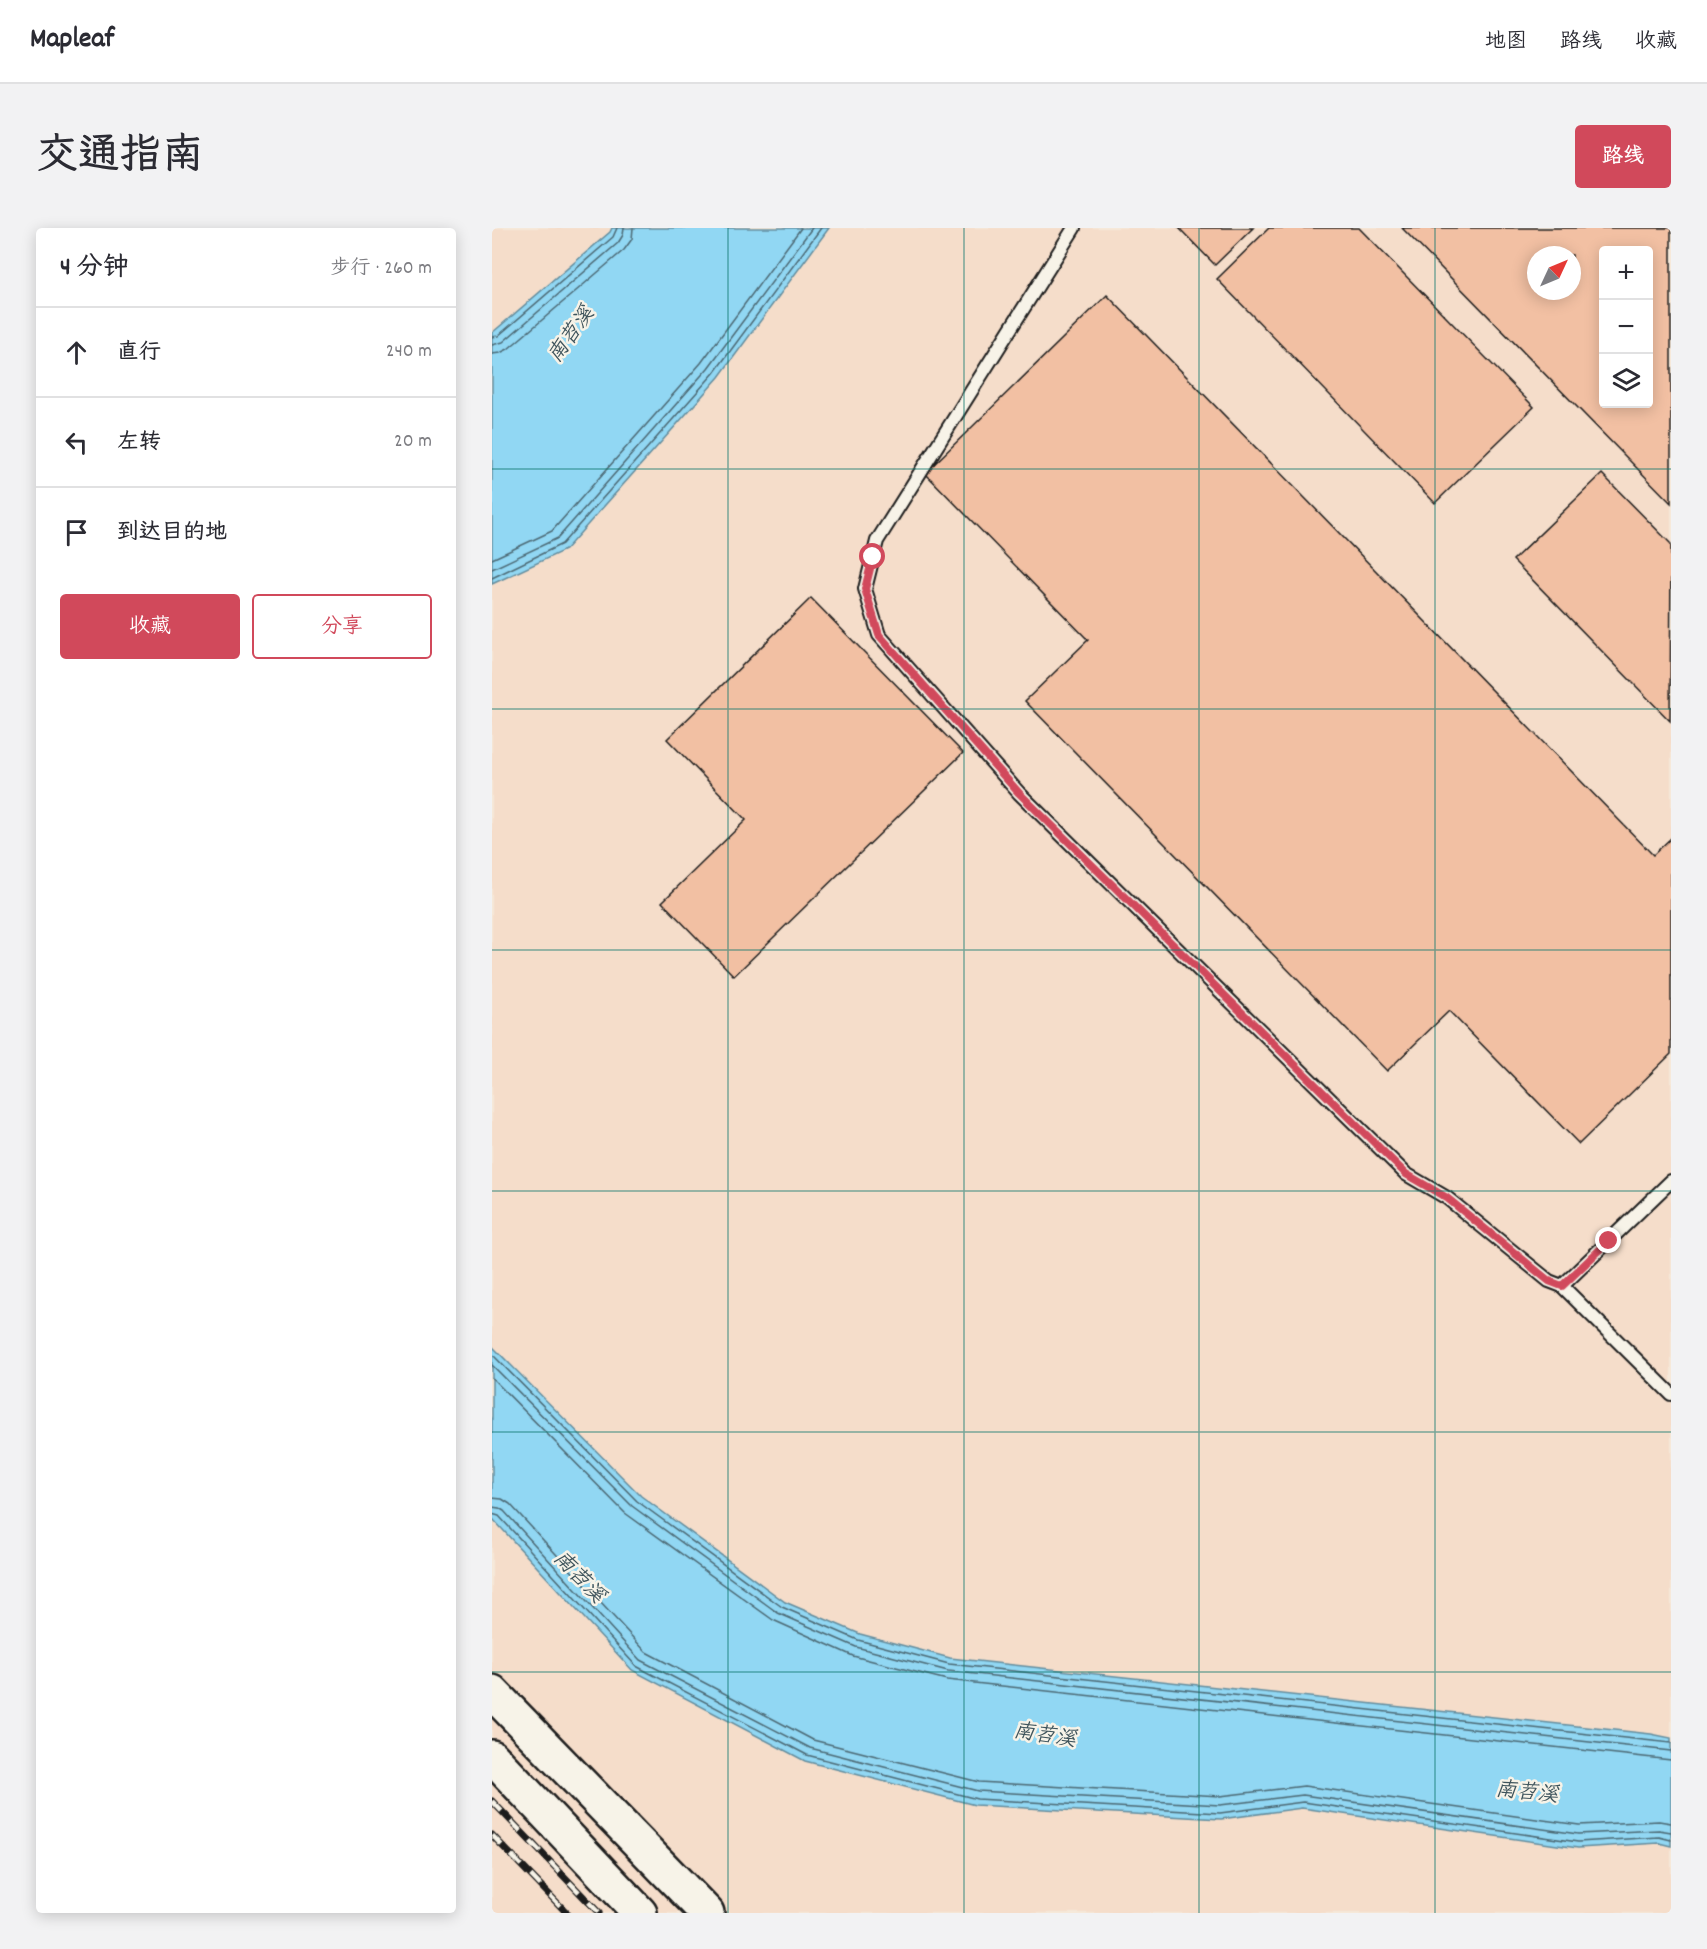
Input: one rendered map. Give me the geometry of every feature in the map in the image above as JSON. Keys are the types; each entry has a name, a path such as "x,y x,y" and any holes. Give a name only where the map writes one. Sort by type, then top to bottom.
{"main road":[{"path":"492,1692 707,1913"},
{"path":"492,1757 640,1913"}],"lane":[{"path":"1074,228 877,542 865,589 879,635 1019,793 1406,1174 1447,1198 1549,1281 1562,1286 1671,1394"},
{"path":"1562,1286 1671,1180"}],"shaded area":[{"path":"492,228 1671,228 1671,1913 492,1913"}],"water":[{"name":"南苕溪","path":"612,228 829,228 719,377 565,550 492,584 492,333"},
{"name":"南苕溪","path":"492,1346 641,1496 785,1602 860,1634 950,1658 1671,1738 1671,1846 1659,1843 1578,1848 1302,1808 1221,1819 975,1805 805,1761 632,1670 492,1518"}],"building":[{"path":"1179,228 1253,228 1215,265"},
{"path":"1269,228 1359,228 1534,407 1435,503 1217,279"},
{"path":"1402,228 1671,228 1671,503"},
{"path":"1107,295 1653,855 1671,838 1671,1054 1579,1144 1449,1011 1387,1071 1025,701 1088,640 925,473"},
{"path":"1602,474 1671,544 1670,721 1513,560"},
{"path":"811,598 963,753 734,976 662,902 746,820 667,739"}],"railway":[{"path":"492,1801 599,1913"},
{"path":"492,1835 567,1913"}],"route":[{"path":"873,557 865,589 879,635 1019,793 1406,1174 1447,1198 1549,1281 1562,1286 1609,1241"}]}
